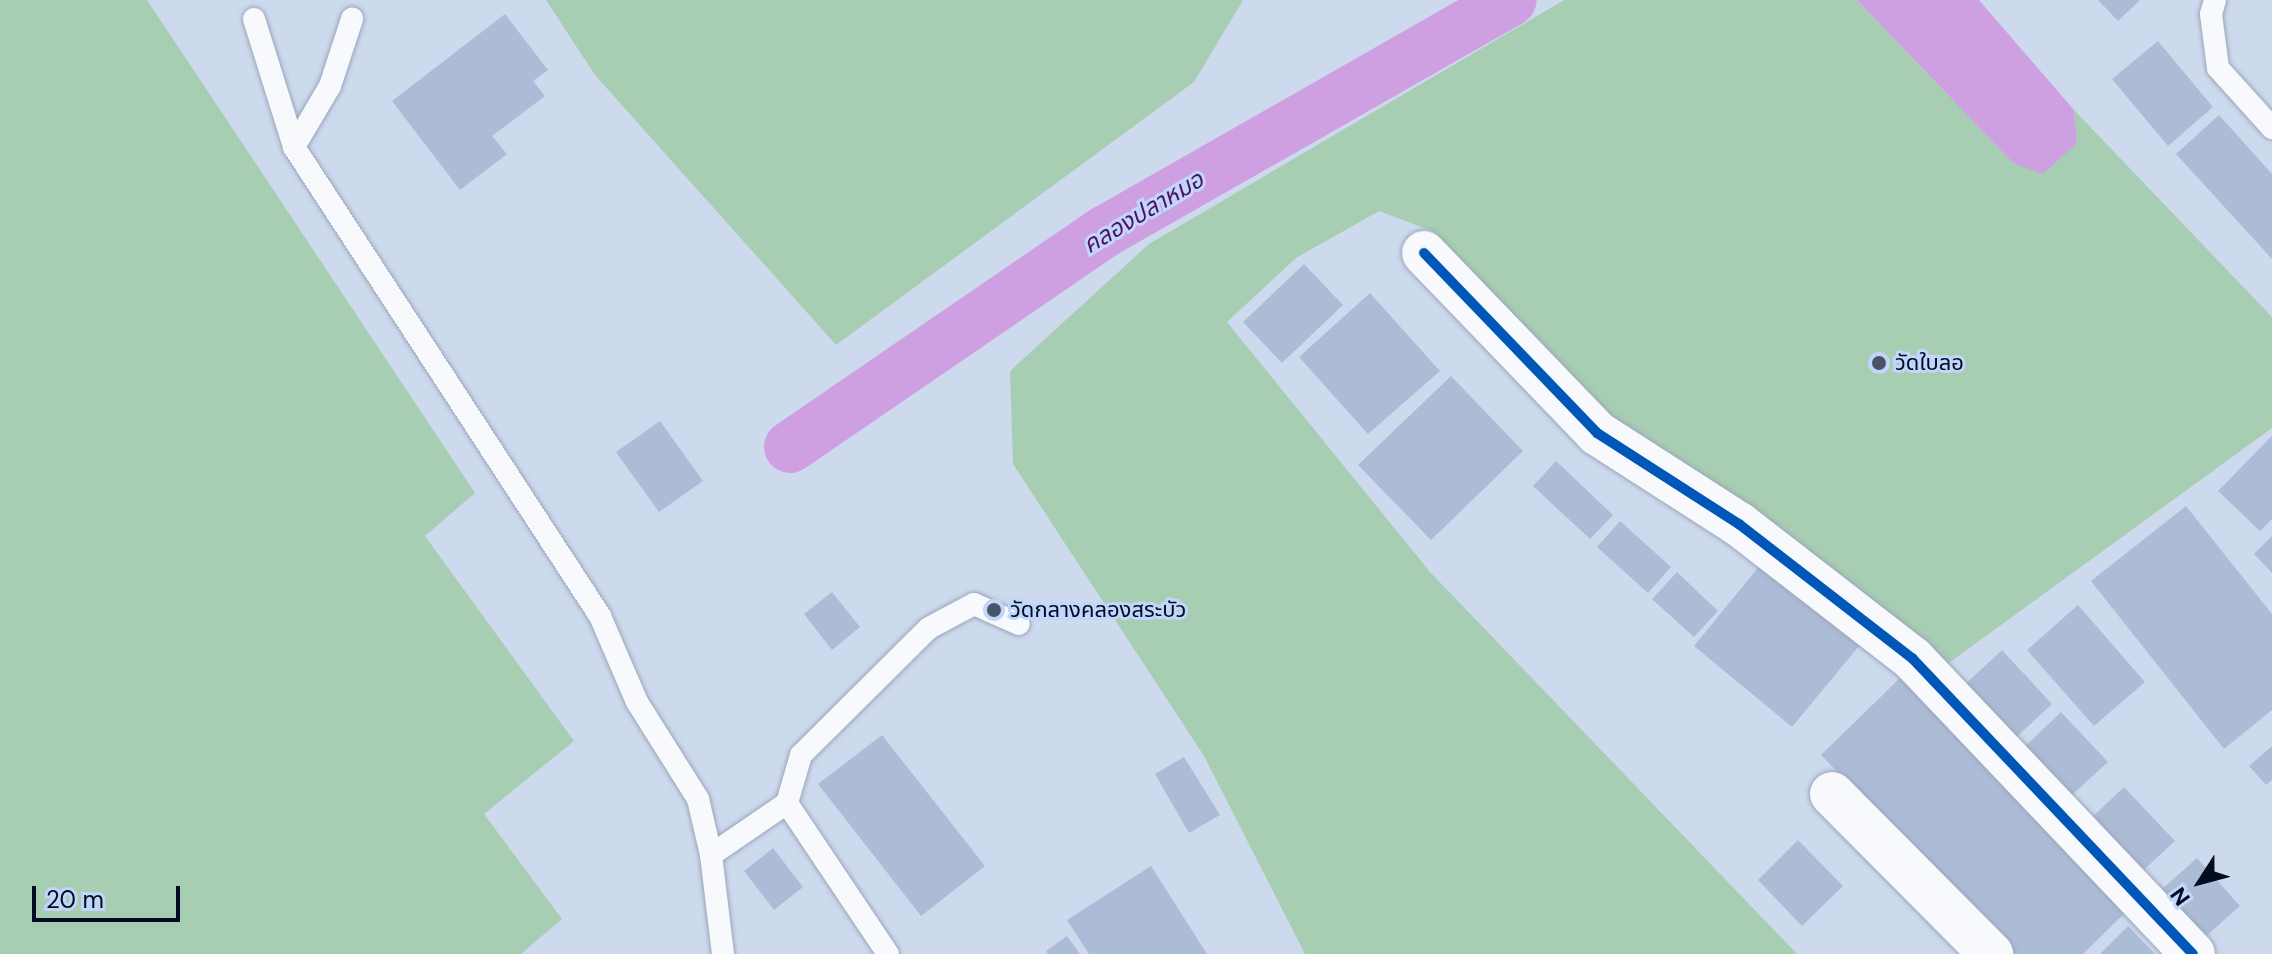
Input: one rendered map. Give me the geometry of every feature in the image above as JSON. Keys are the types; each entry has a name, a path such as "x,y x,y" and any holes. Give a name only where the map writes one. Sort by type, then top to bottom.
{"street":[{"path":"1424,253 1597,433 1739,524 1912,658 2193,954"},
{"path":"1832,794 1991,954"}],"lane":[{"path":"2215,0 2211,14 2218,68 2272,128"},
{"path":"254,19 294,147 600,616 637,702 698,799 711,855 723,954"},
{"path":"294,147 330,86 352,19"},
{"path":"711,855 787,803 801,755 929,628 974,604 1019,624"},
{"path":"787,803 888,954"}],"green space":[{"path":"0,0 147,0 475,493 425,536 574,741 484,814 562,919 521,954 0,954"},
{"path":"546,0 1243,0 1194,82 836,345 595,75"},
{"path":"1564,0 1857,0 2013,163 2043,173 2077,143 2074,110 2272,317 2272,428 1946,665 1608,418 1432,231 1379,211 1296,258 1227,322 1430,572 1797,954 1305,954 1204,756 1013,464 1010,371 1149,244"}],"shaded area":[{"path":"1857,0 1979,0 2074,110 2077,143 2043,174 2013,163"}],"building":[{"path":"2098,0 2140,0 2118,21"},
{"path":"505,14 548,70 533,81 545,96 492,136 507,154 460,190 392,101"},
{"path":"2158,41 2213,107 2168,146 2112,79"},
{"path":"2219,115 2272,174 2272,259 2176,154"},
{"path":"1304,264 1343,305 1282,363 1243,322"},
{"path":"1370,293 1440,371 1368,434 1299,357"},
{"path":"1451,376 1523,451 1431,540 1358,465"},
{"path":"660,421 703,481 659,512 616,452"},
{"path":"2272,436 2272,519 2260,531 2218,491"},
{"path":"1556,461 1613,515 1590,539 1533,486"},
{"path":"2186,506 2272,614 2272,710 2224,749 2091,581"},
{"path":"1620,521 1671,567 1648,593 1597,547"},
{"path":"2272,536 2272,573 2254,554"},
{"path":"1761,564 1859,646 1792,727 1694,646"},
{"path":"1677,572 1718,611 1694,637 1652,599"},
{"path":"832,592 860,627 832,650 804,614"},
{"path":"2078,605 2145,682 2094,726 2027,650"},
{"path":"2002,650 2052,704 2010,743 1960,689"},
{"path":"1900,678 2127,911 2083,954 2015,954 1821,755"},
{"path":"2061,712 2108,762 2063,803 2017,754"},
{"path":"882,735 985,866 921,916 818,784"},
{"path":"2272,746 2272,780 2266,785 2249,766"},
{"path":"1184,757 1220,815 1189,833 1155,774"},
{"path":"2124,787 2175,841 2135,878 2085,824"},
{"path":"1798,840 1843,886 1802,926 1758,880"},
{"path":"773,848 803,887 774,910 744,871"},
{"path":"2197,858 2240,906 2196,945 2152,898"},
{"path":"1151,866 1207,954 1089,954 1067,920"},
{"path":"2128,926 2155,954 2100,954"},
{"path":"1067,936 1080,954 1048,954 1046,951"}],"waterway":[{"name":"คลองปลาหมอ","path":"790,447 1104,232 1511,0"}],"cycle path":[{"path":"1424,253 1597,433 1739,524 1912,658 2193,954"}],"place":[{"name":"วัดใบลอ","path":"1879,363"},
{"name":"วัดกลางคลองสระบัว","path":"994,610"}]}
